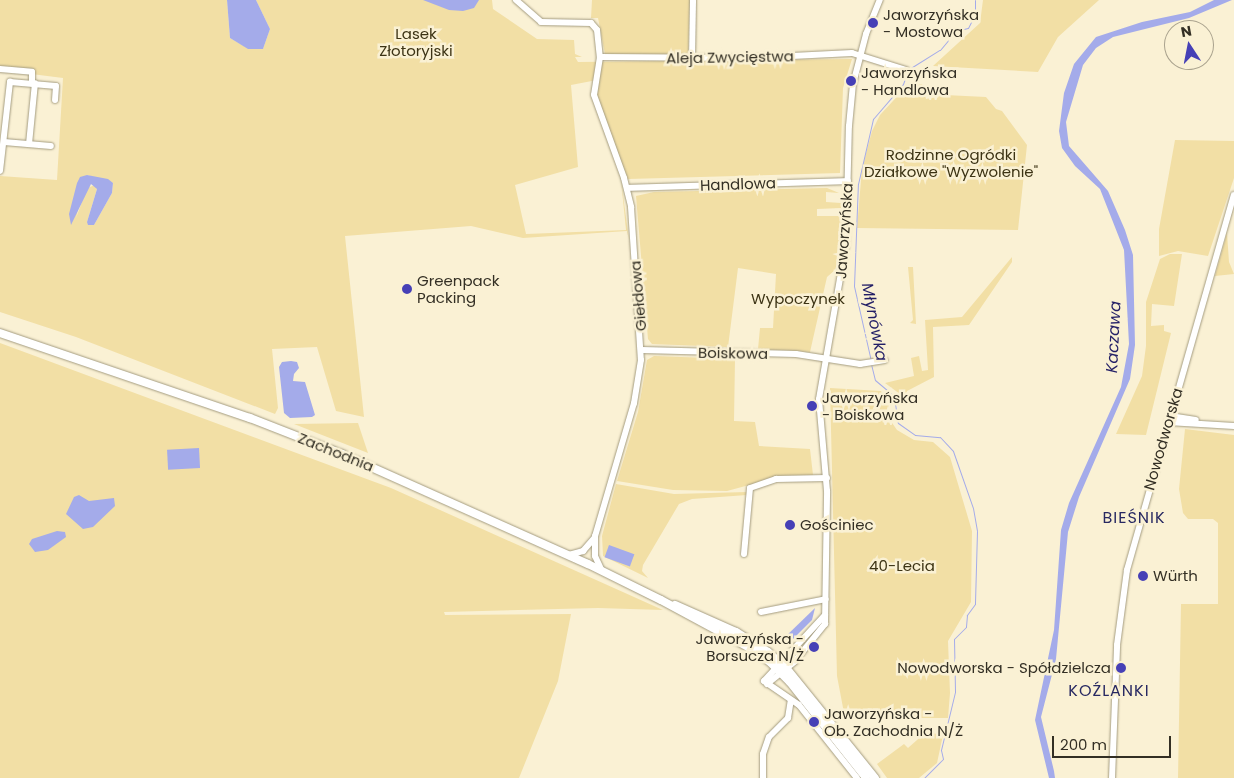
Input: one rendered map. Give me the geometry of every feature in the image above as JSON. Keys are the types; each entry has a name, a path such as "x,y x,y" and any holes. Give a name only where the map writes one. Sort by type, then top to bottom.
{"main road":[{"name":"Zachodnia","path":"0,333 250,418 342,454 600,569 748,647 782,669"},
{"path":"782,669 866,778"},
{"path":"782,669 875,778"}],"street":[{"name":"Giełdowa","path":"516,0 541,22 591,23 597,30 600,58 594,86 595,102 627,188 642,350 634,403 595,536 595,556 600,569"},
{"path":"692,59 693,0"},
{"name":"Jaworzyńska","path":"791,700 766,683 782,669 826,614 827,478 819,424 824,358 844,263 850,108 859,55 880,0"},
{"name":"Aleja Zwycięstwa","path":"600,58 692,59 859,55 906,70"},
{"path":"0,69 32,72 29,144"},
{"path":"1,171 4,142 3,123 10,82 56,86 54,100"},
{"path":"4,142 51,146"},
{"name":"Handlowa","path":"627,188 848,181"},
{"name":"Nowodworska","path":"1112,778 1122,602 1134,540 1234,195"},
{"name":"Boiskowa","path":"642,350 824,358 871,363 885,360"},
{"path":"1169,419 1234,426"},
{"path":"744,554 750,488 776,479 827,478"},
{"path":"569,555 583,551 595,536"},
{"path":"761,612 826,599"},
{"path":"763,778 764,754 769,737 788,718 791,700"},
{"path":"791,700 804,711 857,778"}],"green space":[{"name":"Lasek Złotoryjski","path":"0,0 227,0 230,38 249,49 263,49 270,29 256,0 492,0 493,9 537,39 574,40 575,54 582,57 575,57 578,62 852,59 843,88 840,173 628,179 601,110 596,93 597,80 571,85 578,167 515,185 526,234 626,230 621,180 629,240 627,231 523,238 471,226 345,236 364,417 336,411 317,347 272,349 278,408 275,414 76,337 0,312 0,176 57,180 63,78 0,70","holes":["87,175 113,183 112,193 94,225 87,222 97,189 95,185 87,188 76,218"]},
{"path":"592,0 690,0 688,56 605,54 598,18 591,18"},
{"path":"983,0 1099,0 1058,37 1038,72 933,66 980,23"},
{"name":"Rodzinne Ogródki Działkowe \"Wyzwolenie\"","path":"922,84 926,99 945,95 986,97 996,109 1002,111 1027,145 1018,230 857,228 862,168 872,131 880,115 905,88"},
{"path":"1175,140 1234,141 1234,178 1208,256 1178,251 1159,256 1159,229"},
{"name":"Wypoczynek","path":"827,188 839,193 826,192 826,202 841,203 841,208 817,209 817,216 841,216 838,260 835,270 827,277 810,352 758,349 760,328 773,328 776,274 738,268 728,347 652,344 648,339 636,196 654,192"},
{"path":"1227,233 1229,262 1234,274 1215,276"},
{"path":"1170,254 1182,254 1174,306 1152,304 1151,326 1164,325 1164,331 1171,333 1146,435 1116,434 1142,376 1146,346 1146,302 1160,259"},
{"path":"1012,257 1012,262 969,325 933,327 934,377 907,391 903,402 900,394 885,383 914,376 911,358 919,356 922,371 928,370 925,320 962,317"},
{"path":"908,267 913,267 916,324 910,323 913,320"},
{"path":"0,343 391,488 663,610 598,608 444,612 445,615 571,614 558,681 519,778 0,778"},
{"path":"654,356 735,359 734,421 755,422 759,446 810,449 813,475 775,478 727,491 673,490 617,481 638,412 647,360"},
{"name":"40-Lecia","path":"830,388 881,391 889,405 888,417 897,430 914,440 933,442 950,457 972,531 971,602 948,641 950,693 948,718 847,718 844,713 837,676"},
{"path":"358,423 368,453 294,424"},
{"path":"1185,429 1234,435 1234,778 1178,778 1181,604 1218,604 1218,523 1213,519 1188,519 1183,513 1179,489"},
{"path":"616,484 674,494 747,492 747,495 692,499 679,504 643,565 642,571 648,578 603,556 602,536"},
{"path":"926,732 943,735 937,763 919,778 887,778 877,764 904,744 908,748"}],"water":[{"path":"227,0 256,0 270,29 263,49 248,49 230,38"},
{"path":"423,0 479,0 474,8 463,11 449,10"},
{"path":"1214,0 1232,0 1189,18 1164,20 1164,24 1113,37 1096,48 1083,65 1066,122 1069,146 1108,191 1125,230 1133,255 1135,345 1130,379 1079,497 1068,532 1056,659 1041,717 1055,778 1049,778 1035,720 1054,630 1061,530 1069,503 1121,387 1129,344 1124,250 1100,189 1075,166 1062,148 1059,131 1064,93 1074,64 1096,37 1142,22 1190,12"},
{"path":"87,175 108,179 113,183 112,193 94,225 88,225 87,222 97,189 91,184 71,225 69,214 77,183 80,177"},
{"path":"282,362 297,362 299,368 294,374 293,381 305,382 315,415 312,417 290,418 284,413 279,367"},
{"path":"199,448 200,468 168,470 167,450"},
{"path":"79,495 89,501 114,498 115,506 93,527 83,529 66,514 74,497"},
{"path":"57,531 65,532 66,537 48,550 35,552 29,544 32,539"},
{"path":"609,545 634,554 630,566 605,557"},
{"path":"815,608 812,620 791,641 783,639"}],"waterway":[{"name":"Młynówka","path":"909,69 940,50 956,31 968,28 975,14 975,0"},
{"name":"Młynówka","path":"871,361 854,286 858,184 873,119 903,84 907,73"},
{"name":"Młynówka","path":"871,364 875,380 894,396 898,423 915,435 940,437 953,451 973,508 977,531 975,604 967,615 966,627 954,639 955,692 941,750 943,759 924,778"},
{"path":"321,778 499,778"}],"place":[{"name":"Jaworzyńska - Mostowa","path":"873,23"},
{"name":"Jaworzyńska - Handlowa","path":"851,81"},
{"name":"Greenpack Packing","path":"407,289"},
{"name":"Jaworzyńska - Boiskowa","path":"812,406"},
{"name":"Gościniec","path":"790,525"},
{"name":"Würth","path":"1143,576"},
{"name":"Jaworzyńska - Borsucza N/Ż","path":"814,647"},
{"name":"Nowodworska - Spółdzielcza","path":"1121,668"},
{"name":"Jaworzyńska - Ob. Zachodnia N/Ż","path":"814,722"}],"district":[{"name":"BIEŚNIK","path":"1134,518"},
{"name":"KOŹLANKI","path":"1109,691"}],"water label":[{"name":"Kaczawa","path":"1114,337"}]}
